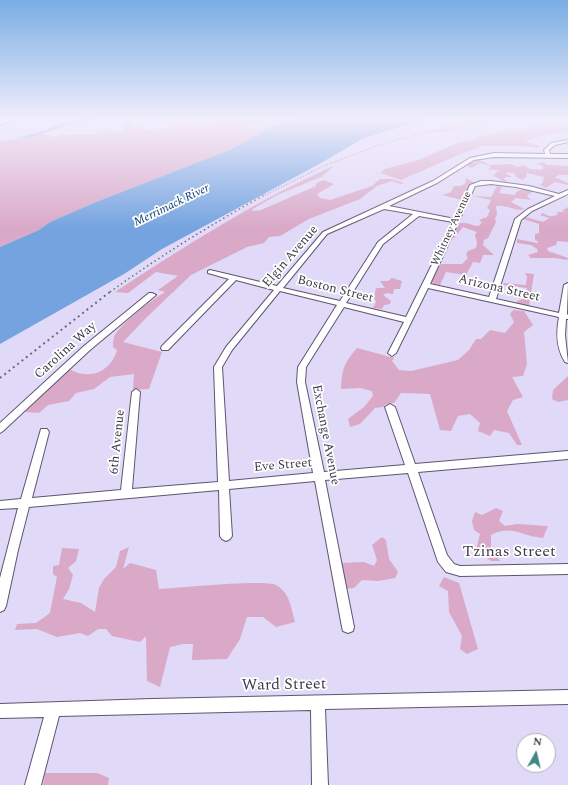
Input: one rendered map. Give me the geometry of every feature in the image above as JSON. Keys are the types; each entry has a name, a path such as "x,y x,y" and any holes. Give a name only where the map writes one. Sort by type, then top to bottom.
{"street":[{"name":"Elgin Avenue","path":"226,536 218,367 229,348 325,233 424,187 472,159 491,156"},
{"name":"Whitney Avenue","path":"392,352 457,221 470,189 476,184 486,183 528,186 560,196"},
{"path":"492,300 518,219 530,210 568,192"},
{"path":"383,207 457,221"},
{"name":"Exchange Avenue","path":"348,627 301,382 302,367 340,304 382,241 413,219 417,214"},
{"name":"Boston Street","path":"210,272 407,320"},
{"path":"165,348 234,278"},
{"name":"Arizona Street","path":"425,285 566,317"},
{"path":"568,286 566,317 562,330 562,348 568,360"},
{"name":"Carolina Way","path":"0,428 87,348 152,296"},
{"name":"6th Avenue","path":"126,494 136,392"},
{"path":"390,406 412,468"},
{"path":"0,606 44,432"},
{"name":"Eve Street","path":"0,505 568,454"},
{"name":"Tzinas Street","path":"412,468 442,558 450,568 460,570 568,568"},
{"name":"Ward Street","path":"0,710 568,698"},
{"path":"318,703 320,785"},
{"path":"32,785 53,710"}],"shaded area":[{"path":"0,156 215,156 96,202 50,222 39,230 0,247"},
{"path":"428,156 457,156 401,180 381,173 385,169"},
{"path":"480,160 489,165 511,164 517,167 524,165 530,169 542,170 543,166 537,164 543,162 547,165 568,166 568,175 559,175 555,177 568,183 568,185 555,182 546,188 539,184 542,184 544,177 527,173 527,176 522,180 515,176 516,174 507,172 506,174 512,177 505,177 504,179 507,181 505,182 493,176 497,172 501,171 488,169 491,166 480,163 472,168 467,166 468,164"},
{"path":"333,167 321,177 277,195 251,210 261,210 316,186 316,183 324,180 334,184 317,194 320,198 330,200 372,186 380,179 392,179 404,183 401,184 392,181 377,186 360,199 309,219 280,236 269,237 264,243 247,247 191,275 123,342 162,352 149,389 133,390 134,374 110,377 94,389 76,393 69,401 48,405 39,413 25,412 69,369 80,374 90,374 100,371 109,365 117,350 113,347 114,338 117,332 136,313 165,292 158,290 178,276 156,272 128,293 115,292 220,225 275,195"},
{"path":"466,178 475,183 469,186 462,200 442,195 451,192 454,186 465,184"},
{"path":"497,186 502,187 499,193 515,195 516,192 525,188 543,193 533,191 527,196 531,200 516,198 511,202 524,209 521,210 504,206 496,206 496,222 488,238 484,240 483,245 494,255 483,255 480,263 473,262 466,275 446,272 440,285 434,284 431,281 441,264 462,264 468,258 466,254 468,251 476,248 477,243 475,235 477,232 463,227 454,238 452,238 460,223 479,226 482,222 479,221 487,217 490,210 487,208 491,200 472,196 491,197"},
{"path":"568,207 568,242 557,241 556,245 547,248 548,251 568,258 567,260 555,258 531,258 528,255 538,252 537,249 531,245 517,243 517,239 537,243 539,242 535,240 535,234 539,233 539,224 523,219 526,217 543,222 549,218 540,215 543,213 548,216 554,216 558,214 557,212 565,212 562,211"},
{"path":"525,273 534,274 529,306 517,303 517,301 523,299 527,288 503,285 504,283 526,285 527,276"},
{"path":"392,278 402,281 400,289 394,289 393,294 387,293 383,295 391,301 390,304 384,305 382,309 373,308 376,302 374,297 376,288 385,288 380,281 388,281"},
{"path":"513,310 524,311 533,325 524,332 527,364 523,376 512,377 523,397 513,400 507,411 522,445 517,445 509,433 494,430 490,436 478,431 480,423 470,414 458,416 451,431 440,430 430,394 401,393 394,403 375,408 360,424 350,427 348,419 364,407 373,396 372,391 360,388 341,389 344,367 357,348 394,358 392,361 399,370 411,371 458,360 469,350 476,339 481,339 490,330 505,333 514,322 510,314"},
{"path":"568,376 568,400 558,402 552,399 553,390"},
{"path":"496,508 503,511 499,521 505,526 517,524 548,526 543,538 511,531 498,532 491,535 491,547 500,561 491,561 476,550 480,534 474,530 472,521 475,512 482,515"},
{"path":"382,537 386,540 389,559 398,572 395,578 378,581 362,580 354,588 346,589 340,563 364,562 374,566 377,560 372,545"},
{"path":"129,547 123,569 130,563 156,570 159,589 239,583 268,583 276,585 284,592 291,606 295,622 276,627 263,617 247,617 240,639 227,659 192,660 193,644 183,644 170,647 160,687 147,681 146,636 140,642 112,636 106,629 98,629 88,636 80,633 57,637 37,629 15,630 17,624 36,623 50,613 57,577 53,574 53,566 59,565 62,548 79,549 76,561 68,568 73,575 69,589 63,599 81,603 95,612 99,588 104,579 116,567 120,551"},
{"path":"444,577 459,583 478,649 467,654 460,649 462,636 449,612 448,591 439,586"},
{"path":"45,773 97,773 109,778 108,785 43,785"}],"water":[{"name":"Merrimack River","path":"215,156 334,156 162,249 124,274 0,344 0,247 39,230 50,222 96,202"}],"railway":[{"path":"265,195 324,166 351,156"},
{"path":"110,292 186,241 266,194"},
{"path":"0,378 111,291"}]}
